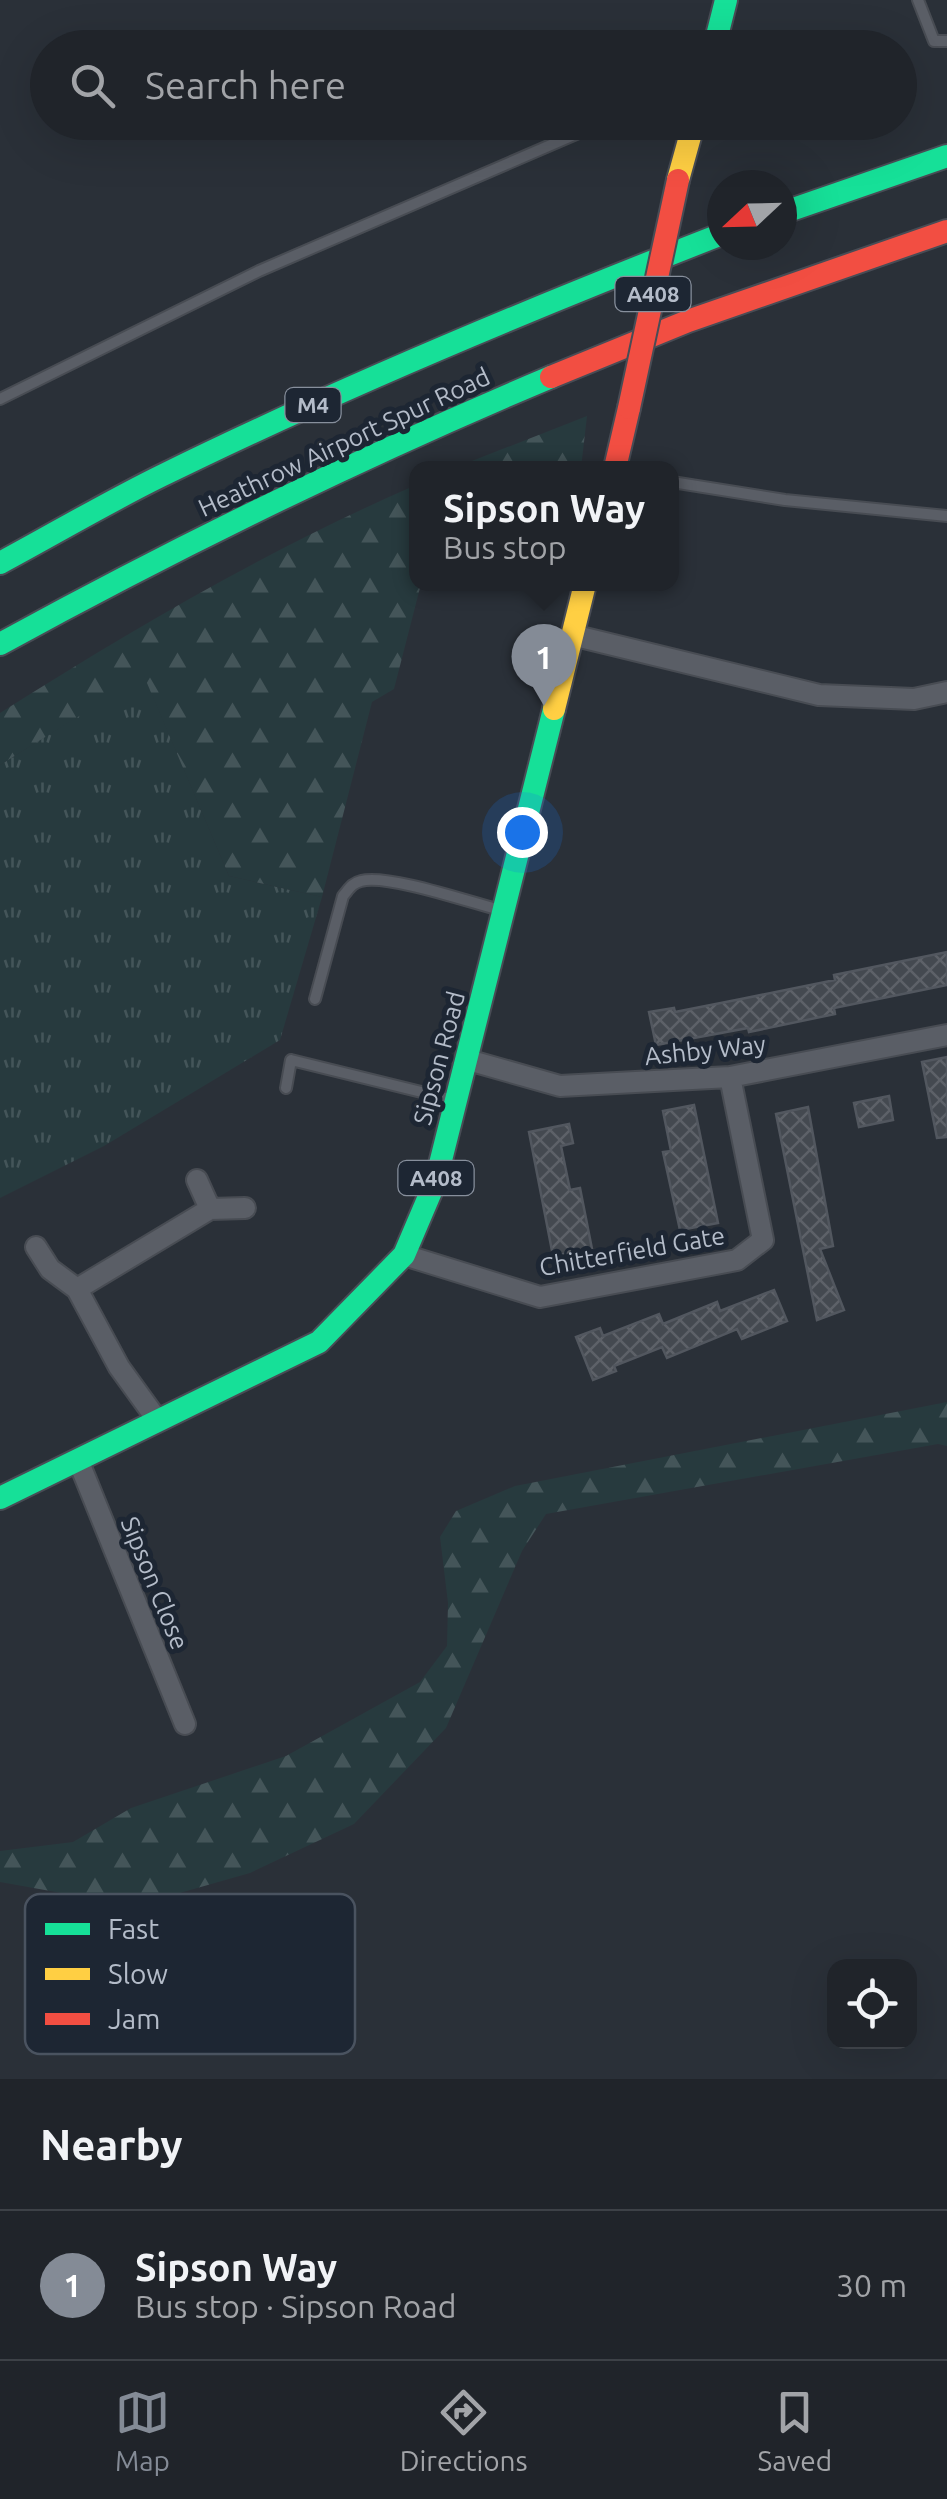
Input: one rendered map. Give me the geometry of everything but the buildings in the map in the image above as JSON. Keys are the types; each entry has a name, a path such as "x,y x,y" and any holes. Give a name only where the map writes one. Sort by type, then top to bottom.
{"main road":[{"path":"718,30 726,0"},
{"name":"A408","path":"616,461 689,140"},
{"path":"797,208 947,156"},
{"name":"Heathrow Airport Spur Road","path":"0,644 338,471 516,393 732,306 947,231"},
{"name":"Heathrow Airport Spur Road","path":"0,564 158,478 356,385 564,295 707,240"},
{"name":"Sipson Road","path":"0,1498 319,1342 404,1255 436,1180 583,591"}],"street":[{"path":"572,636 819,696 914,699 947,692"},
{"name":"Ashby Way","path":"468,1060 560,1086 730,1077 947,1035"},
{"name":"Chitterfield Gate","path":"404,1255 540,1296 737,1260 763,1240 730,1077"},
{"path":"197,1180 210,1209"},
{"path":"77,1289 210,1209 244,1208"},
{"path":"36,1247 50,1269 77,1289 119,1367 158,1420"},
{"name":"Sipson Close","path":"78,1460 186,1724"}],"lane":[{"path":"918,0 934,41 947,41"},
{"path":"0,399 259,271 562,140"},
{"path":"679,483 785,500 947,516"},
{"path":"315,999 343,896 353,884 364,880 388,881 505,911"},
{"path":"286,1088 291,1060 455,1100"}],"green space":[{"path":"587,416 582,461 472,461"},
{"path":"409,488 409,591 419,591 394,689 372,702 322,897 229,876 144,676 0,765 0,713 204,591"},
{"path":"144,675 229,876 322,897 280,1040 104,1146 0,1198 0,765"},
{"path":"947,1402 947,1446 938,1444 546,1514 522,1551 446,1728 354,1824 250,1873 176,1894 67,1894 0,1882 0,1851 73,1842 131,1808 286,1756 420,1682 447,1646 448,1603 440,1537 456,1511 515,1486"}],"traffic: fast":[{"path":"718,30 726,0"},
{"path":"797,208 947,156"},
{"path":"0,563 141,486 369,379 707,240"},
{"path":"0,644 272,503 551,377"},
{"path":"0,1498 319,1342 404,1255 436,1180 554,709"}],"traffic: slow":[{"path":"678,180 689,140"},
{"path":"554,709 583,591"}],"traffic: jam":[{"path":"629,408 678,180"},
{"path":"551,377 688,321 947,231"},
{"path":"617,461 629,408"}],"place":[{"name":"Sipson Way","path":"544,706"}]}
